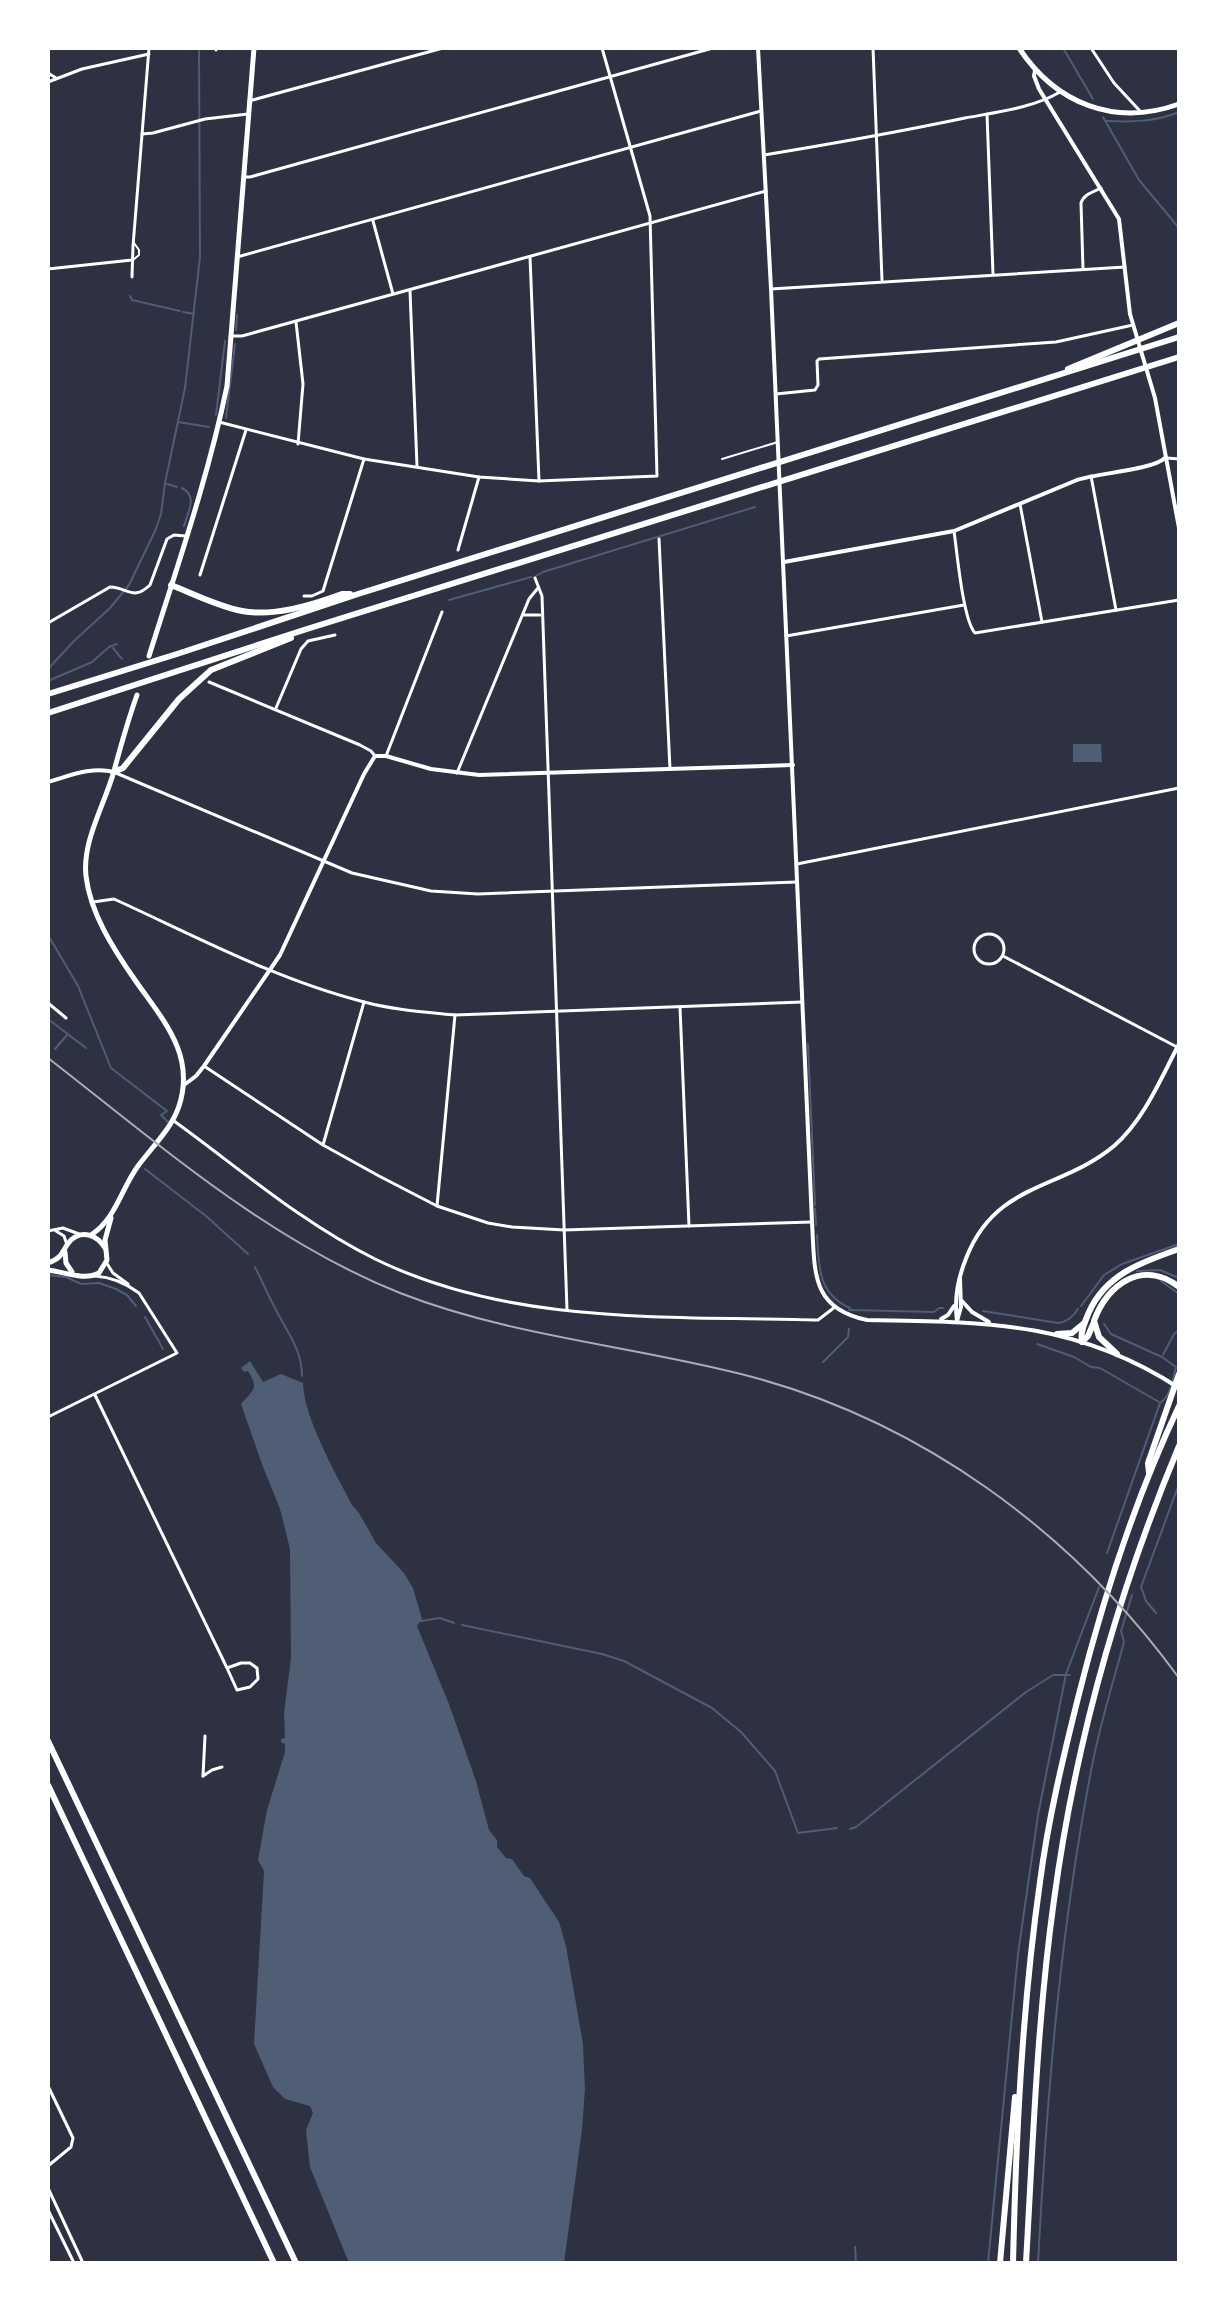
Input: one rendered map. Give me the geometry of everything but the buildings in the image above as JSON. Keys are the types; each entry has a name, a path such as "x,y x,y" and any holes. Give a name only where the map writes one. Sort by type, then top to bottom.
{"highway":[{"path":"985,399 1179,323"},
{"path":"48,694 1179,337"},
{"path":"48,713 1179,357"},
{"path":"171,585 224,606 249,612 290,609 342,594 358,594"},
{"path":"114,772 123,768 179,699 211,670 283,642 307,629"},
{"path":"1179,1249 1128,1269 1114,1278 1101,1291 1085,1322 1082,1342 1087,1339 1108,1294 1129,1279 1159,1276 1179,1287"},
{"path":"1094,1321 1099,1337 1117,1354"},
{"path":"1057,1334 1076,1331 1085,1322"},
{"path":"1149,1477 1148,1463 1179,1374"},
{"path":"1013,2263 1020,2074 1040,1881 1062,1762 1094,1634 1113,1576 1179,1406"},
{"path":"1026,2263 1040,2031 1054,1899 1070,1800 1085,1729 1115,1621 1145,1530 1179,1446"},
{"path":"48,1741 296,2263"},
{"path":"48,1785 273,2263"},
{"path":"1000,2263 1015,2093 1020,2074"}],"main road":[{"path":"151,659 227,386 254,48"},
{"path":"1019,48 1035,70 1060,92 1091,107 1117,112 1142,112 1179,104"},
{"path":"48,1270 92,1276 102,1270 106,1262 105,1240 111,1217 133,1172 172,1120 179,1107 184,1085 182,1062 174,1036 122,962 103,927 87,878 87,856 137,695"},
{"path":"91,1235 111,1217"},
{"path":"48,1263 65,1251 71,1240 83,1235 100,1240 106,1249"},
{"path":"65,1251 67,1266 76,1275"}],"street":[{"path":"132,277 149,48"},
{"path":"249,101 443,48"},
{"path":"219,422 364,459 479,477 539,481 657,476 650,216 602,48"},
{"path":"243,177 713,48"},
{"path":"758,48 815,1272 820,1287 835,1307 851,1317 991,1323 1057,1334 1117,1354 1179,1388"},
{"path":"873,48 882,282"},
{"path":"1091,48 1114,83 1142,112"},
{"path":"48,82 82,69 149,54"},
{"path":"1035,70 1034,76 1046,100 1119,219 1133,325 1155,398 1179,528"},
{"path":"48,73 56,78"},
{"path":"764,155 876,137 987,114 1046,100 1060,92"},
{"path":"237,257 761,111"},
{"path":"142,134 205,119 248,114"},
{"path":"987,114 993,274"},
{"path":"1083,269 1081,203 1087,195 1102,188"},
{"path":"230,336 242,336 296,322 766,191"},
{"path":"373,219 393,294"},
{"path":"530,257 539,481"},
{"path":"48,269 132,260"},
{"path":"771,289 1125,267"},
{"path":"410,291 417,466"},
{"path":"296,322 303,384 298,444"},
{"path":"776,394 815,390 819,359 1056,342 1133,325"},
{"path":"200,575 246,430"},
{"path":"784,562 954,531 1091,475 1156,464 1165,458 1179,459"},
{"path":"304,596 323,591 364,459"},
{"path":"1091,475 1116,610"},
{"path":"458,550 479,477"},
{"path":"1020,502 1042,622"},
{"path":"954,531 965,605 973,631 979,633 1179,600"},
{"path":"48,623 110,587 140,593 150,585 167,539 174,535 186,536"},
{"path":"659,539 670,769"},
{"path":"535,578 542,596 567,1310"},
{"path":"457,773 529,599 538,588"},
{"path":"786,636 965,605"},
{"path":"386,756 442,612"},
{"path":"524,615 541,615"},
{"path":"276,708 301,649 308,641 335,635"},
{"path":"209,682 360,745 375,756"},
{"path":"375,756 457,773 548,774 793,765"},
{"path":"184,1085 204,1066 271,970 375,756"},
{"path":"48,782 83,771 105,769 323,862 372,879 431,891 478,894 797,882"},
{"path":"797,864 1179,788"},
{"path":"93,902 114,899 314,987 409,1011 455,1015 802,1002"},
{"path":"992,934 1001,940 1003,956 994,963 982,962 975,955 974,945 981,936 992,934"},
{"path":"957,1321 956,1287 971,1245 988,1220 1028,1191 1095,1159 1122,1139 1153,1094 1178,1045 1003,956"},
{"path":"323,1145 364,1002"},
{"path":"48,1003 66,1018"},
{"path":"680,1007 689,1226"},
{"path":"437,1206 455,1015"},
{"path":"204,1066 323,1145 437,1206 499,1225 564,1230 812,1222"},
{"path":"172,1120 321,1228 375,1259 471,1295 518,1305 619,1315 818,1320 835,1307"},
{"path":"50,1230 63,1228 83,1235"},
{"path":"50,1230 65,1237 65,1251"},
{"path":"48,1417 177,1353 145,1301 113,1273 106,1262"},
{"path":"92,1276 131,1287"},
{"path":"957,1321 961,1298 960,1276"},
{"path":"961,1298 967,1308 991,1323"},
{"path":"937,1321 948,1315 955,1303"},
{"path":"95,1395 237,1690 250,1687 258,1679 257,1668 250,1663 227,1668"},
{"path":"205,1736 203,1776 222,1767"},
{"path":"48,2086 73,2138 71,2147 48,2166"},
{"path":"48,2188 83,2263"},
{"path":"48,2210 74,2263"}],"lane":[{"path":"722,459 778,444"}],"water":[{"path":"1073,744 1101,744 1102,762 1073,762"},
{"path":"250,1361 263,1382 281,1374 303,1383 314,1428 352,1505 376,1543 404,1573 413,1588 422,1619 417,1626 449,1704 497,1847 506,1858 512,1859 524,1876 530,1878 559,1922 583,2044 585,2088 564,2263 349,2263 310,2167 306,2130 313,2113 310,2106 285,2099 273,2087 254,2044 264,1871 258,1860 267,1810 285,1752 281,1739 285,1738 284,1713 291,1658 290,1549 280,1509 241,1404 254,1389 248,1371 244,1372 241,1368"}],"waterway":[{"path":"48,669 129,585 161,514 185,388 200,257 199,48"},
{"path":"1063,48 1093,99"},
{"path":"1106,121 1143,121 1179,112"},
{"path":"1103,117 1139,180 1179,228"},
{"path":"130,296 132,300 180,311"},
{"path":"183,312 194,314"},
{"path":"236,330 237,315"},
{"path":"216,415 225,341"},
{"path":"226,418 235,344"},
{"path":"178,422 209,427"},
{"path":"167,484 177,487"},
{"path":"182,488 191,500 184,526"},
{"path":"536,576 755,507"},
{"path":"449,600 531,577"},
{"path":"48,681 92,662 117,644"},
{"path":"113,648 122,659"},
{"path":"48,935 78,986 111,1068 167,1111 161,1115 168,1122"},
{"path":"48,1019 86,1048"},
{"path":"55,1049 67,1035"},
{"path":"808,1044 815,1205"},
{"path":"145,1169 206,1216 248,1254"},
{"path":"815,1209 816,1225"},
{"path":"817,1235 822,1278 831,1295 850,1308"},
{"path":"1081,1306 1104,1275 1122,1264 1179,1244"},
{"path":"1179,1254 1179,1261"},
{"path":"255,1267 296,1347 302,1376"},
{"path":"1137,1271 1160,1270 1179,1278"},
{"path":"48,1275 66,1277 81,1284 99,1283 127,1295 136,1306"},
{"path":"1161,1281 1179,1294"},
{"path":"849,1310 934,1312 943,1308"},
{"path":"983,1311 1058,1323 1070,1319 1078,1309"},
{"path":"145,1317 163,1349"},
{"path":"1104,1324 1111,1334 1162,1357 1176,1367 1169,1392 1160,1403 1107,1553"},
{"path":"823,1362 848,1337 849,1329"},
{"path":"1163,1355 1179,1330"},
{"path":"1037,1344 1100,1368 1159,1402"},
{"path":"1156,1613 1146,1601 1141,1587 1179,1484"},
{"path":"988,2263 1018,1954 1038,1815 1066,1674 1099,1587"},
{"path":"1038,2263 1051,2076 1071,1889 1095,1750 1124,1642 1121,1631 1132,1595"},
{"path":"421,1621 440,1618 454,1623"},
{"path":"462,1625 624,1661 712,1708 741,1732 775,1771 798,1833 837,1828"},
{"path":"850,1829 1026,1692 1053,1675 1070,1675"},
{"path":"855,2247 856,2263"}],"railway":[{"path":"48,1058 173,1156 259,1218 304,1246 400,1293 442,1308 526,1330 741,1374 807,1394 869,1420 930,1451 987,1488 1040,1529 1090,1575 1137,1625 1179,1678"}]}
